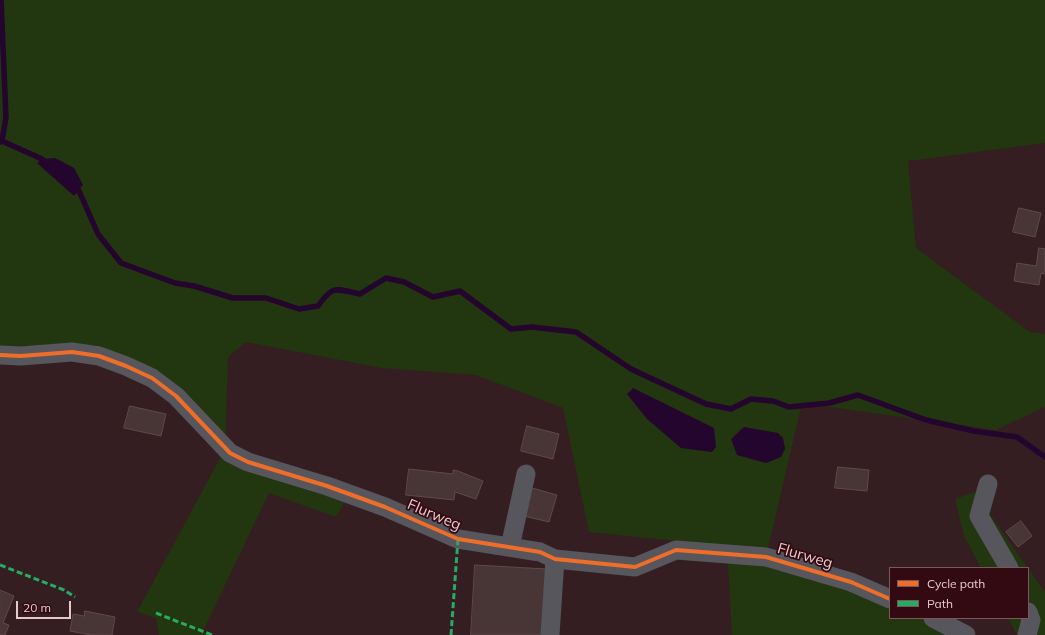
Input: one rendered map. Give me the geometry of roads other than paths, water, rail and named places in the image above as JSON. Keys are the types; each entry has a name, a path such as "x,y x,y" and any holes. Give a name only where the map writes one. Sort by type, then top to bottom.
{"street":[{"name":"Flurweg","path":"0,355 21,356 72,352 106,359 152,378 176,396 230,452 248,462 385,507 458,539 540,552 555,559 635,567 676,550 766,557 851,582 889,599"},
{"path":"510,547 526,474"},
{"path":"988,484 979,516 1008,567"},
{"path":"550,635 555,559"},
{"path":"1027,635 1030,620 1029,616"},
{"path":"935,619 966,635"}],"waterway":[{"path":"1,0 6,117 2,141"},
{"path":"0,142 2,141 42,159 48,164"},
{"path":"74,187 79,191 98,234 121,263 175,283 194,286 233,298 266,298 299,309 318,306 328,294 336,290 360,294 386,278 404,282 433,297 460,291 511,329 532,327 576,332 631,369 706,404 731,409 751,399 773,401 789,407 829,403 858,395 926,420 974,431 1017,437 1045,457"}]}
